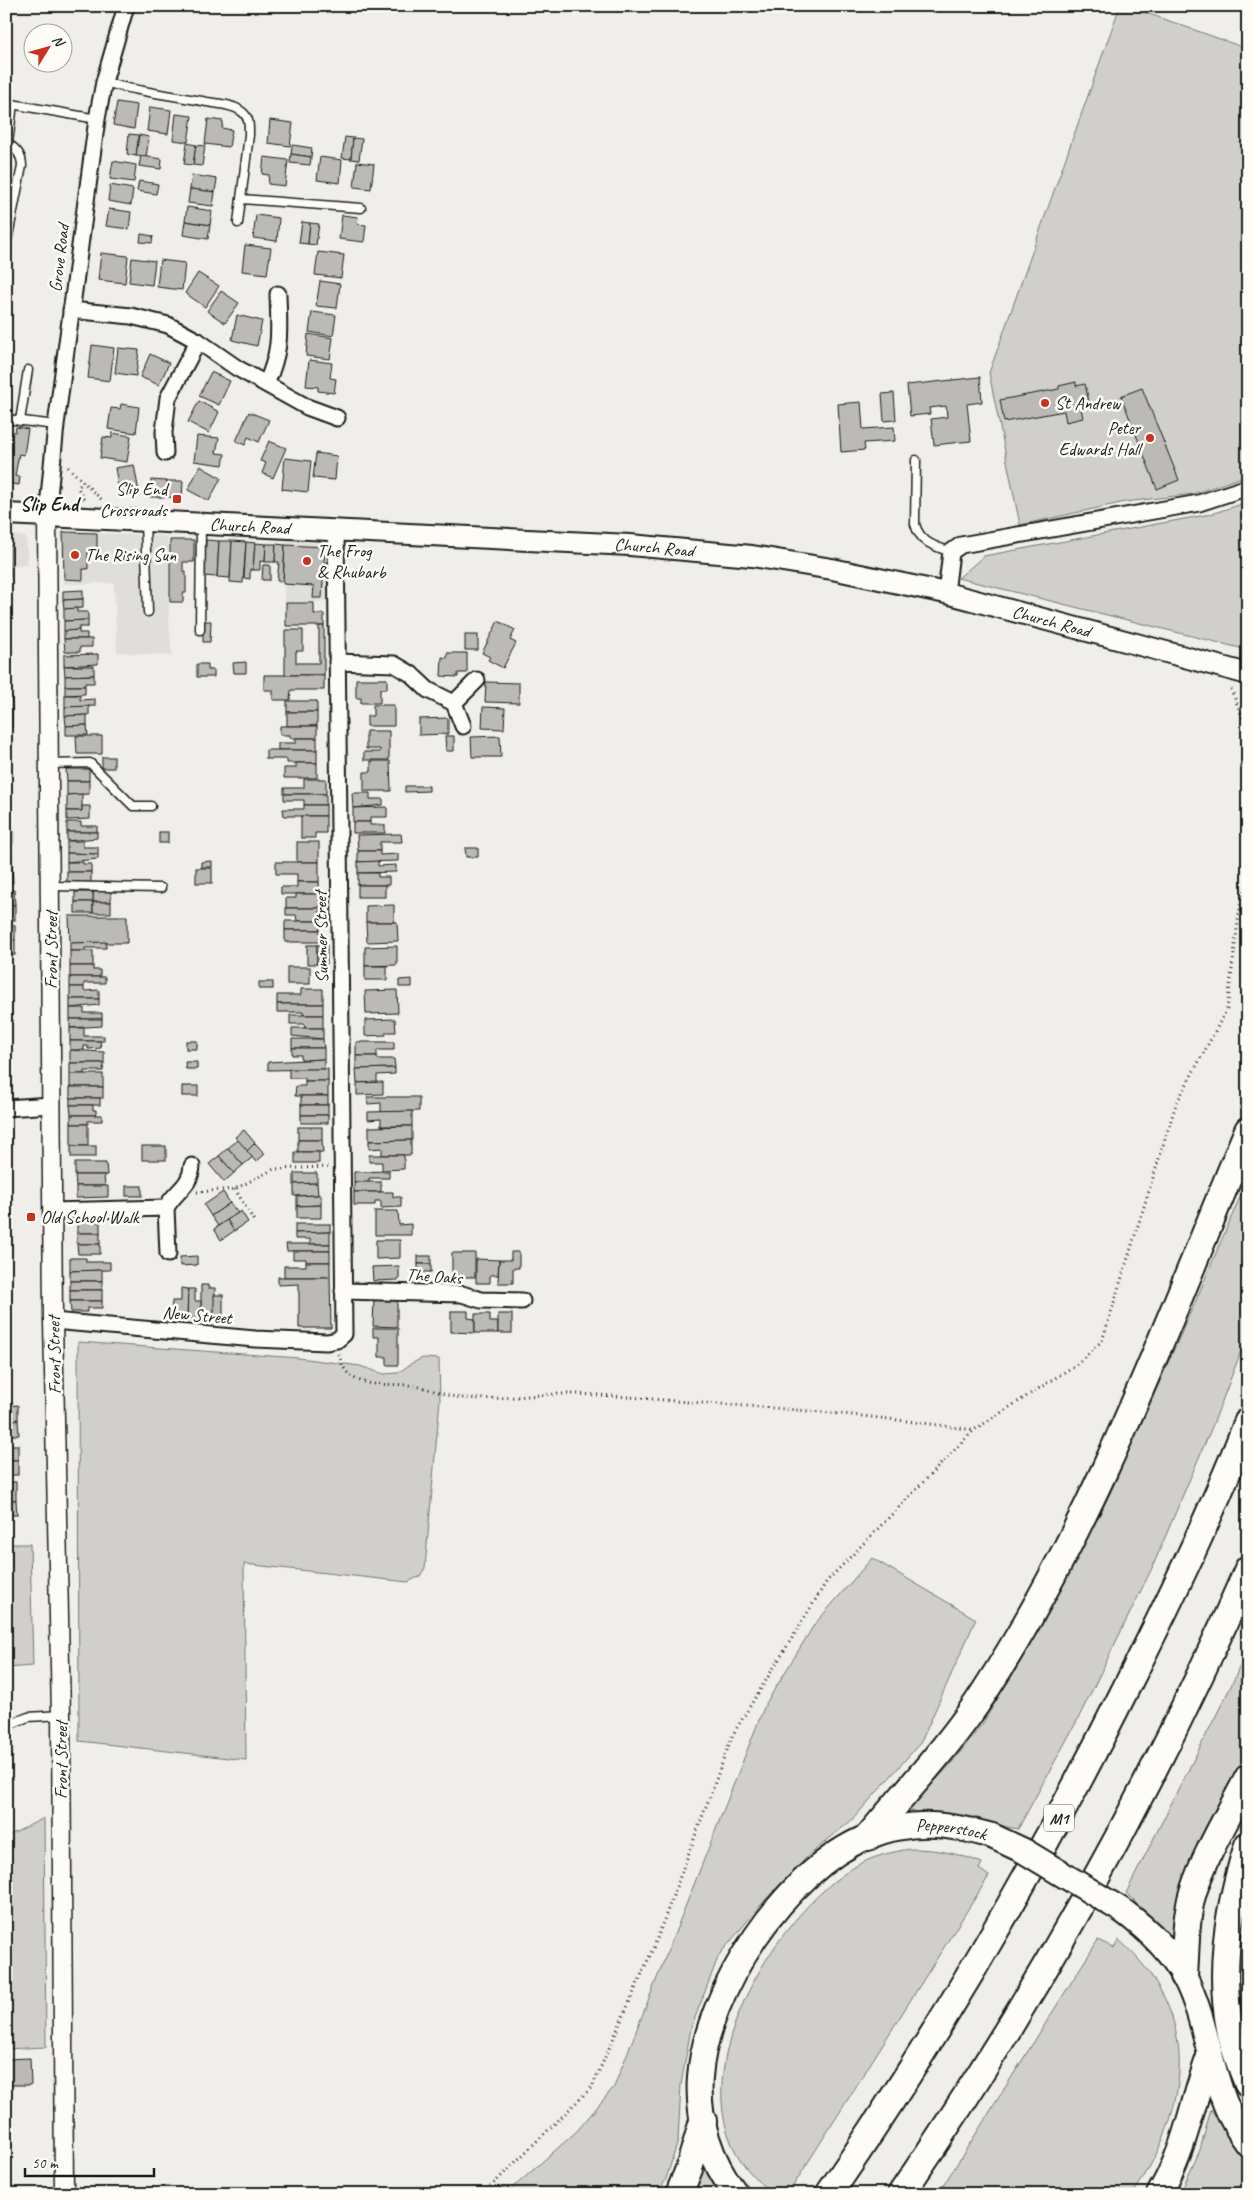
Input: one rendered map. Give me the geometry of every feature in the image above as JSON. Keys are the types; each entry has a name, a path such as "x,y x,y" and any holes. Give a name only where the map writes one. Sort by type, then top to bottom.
{"highway":[{"path":"868,1837 957,1731 1010,1652 1048,1583 1116,1447 1248,1130"},
{"name":"M1","path":"829,2194 972,1973 1056,1825 1170,1599 1248,1421"},
{"path":"901,2194 1035,1986 1115,1845 1222,1630 1248,1569"},
{"path":"1184,1976 1187,1931 1193,1892 1219,1832 1248,1778"},
{"name":"Pepperstock","path":"736,2194 712,2154 703,2121 700,2076 707,2043 717,2012 741,1959 770,1918 796,1888 845,1848 868,1837 898,1828 935,1823 963,1827 992,1836 1024,1850 1123,1911 1153,1936 1184,1976 1200,2017 1227,2109 1248,2144"},
{"path":"1248,1845 1230,1908 1226,1956 1227,2004 1230,2030 1248,2084"},
{"path":"1159,2194 1180,2152 1200,2080 1210,2054"},
{"path":"679,2194 689,2169 703,2121"}],"main road":[{"name":"Church Road","path":"6,514 704,550 832,569 946,593 1248,674"}],"street":[{"name":"Grove Road","path":"47,517 56,424 96,119 104,82 126,6"},
{"path":"266,384 279,346 278,294"},
{"path":"71,310 131,316 168,325 198,341 218,357 307,407 337,418"},
{"path":"165,453 164,432 168,398 198,341"},
{"path":"946,593 951,552 961,545 1199,503 1248,487"},
{"name":"Front Street","path":"47,517 53,1321 61,1715 64,2194"},
{"name":"Summer Street","path":"336,530 344,1334 337,1340"},
{"path":"337,662 394,664 410,674 428,690 454,703 463,726"},
{"path":"454,703 477,680"},
{"path":"6,1108 52,1105"},
{"path":"168,1254 166,1208 171,1198 190,1179 192,1166"},
{"path":"52,1211 166,1208"},
{"name":"The Oaks","path":"343,1291 462,1294 481,1300 522,1301"},
{"name":"New Street","path":"53,1321 255,1339 327,1342 337,1340"}],"lane":[{"path":"104,82 125,88 165,93 228,106 243,112 249,123 238,223"},
{"path":"6,246 22,166 22,159 16,149 7,143 10,103 96,119"},
{"path":"241,199 361,208"},
{"path":"20,421 28,370"},
{"path":"6,419 56,424"},
{"path":"916,460 915,524 918,533 929,544 951,552"},
{"path":"145,521 148,612"},
{"path":"200,630 202,524"},
{"path":"49,764 90,763 134,806 151,806"},
{"path":"50,886 161,888"},
{"path":"6,1726 28,1717 61,1715"}],"path":[{"path":"62,461 105,503"},
{"path":"83,481 78,488 83,499 88,501"},
{"path":"93,499 98,496"},
{"path":"1218,666 1230,686 1248,731"},
{"path":"483,2194 592,2087 656,1944 732,1734 827,1581 974,1430 1077,1364 1102,1341 1176,1104 1227,1009 1240,906 1248,881"},
{"path":"182,1189 197,1192 235,1189 274,1169 342,1167"},
{"path":"235,1189 254,1221"},
{"path":"337,1340 342,1364 349,1375 359,1380 379,1386 416,1386 461,1398 508,1399 573,1394 732,1404 912,1421 974,1430"}],"shaded area":[{"path":"1120,6 1127,6 1248,49 1248,475 1193,494 1125,502 1020,525 989,373"},
{"path":"1248,502 1248,650 958,578 984,556 1211,514"},
{"path":"63,532 168,536 169,620 172,656 117,652 114,583 63,584"},
{"path":"6,534 26,537 28,565 6,565"},
{"path":"285,541 328,543 327,601 284,603"},
{"path":"1248,1178 1248,1333 1214,1422 1152,1568 1078,1719 1018,1829 966,1817 903,1815 950,1765 983,1723 1045,1618 1110,1493"},
{"path":"78,1342 299,1358 360,1366 384,1374 398,1373 423,1358 439,1359 440,1400 425,1568 420,1576 408,1582 244,1564 246,1760 79,1741"},
{"path":"6,1544 30,1544 33,1666 6,1668"},
{"path":"872,1558 976,1619 921,1742 853,1819 807,1857 765,1900 719,1955 691,2028 681,2085 678,2141 666,2179 658,2194 506,2194 577,2131 614,2087 765,1705 814,1625"},
{"path":"1248,1648 1248,1763 1202,1856 1179,1949 1159,1925 1138,1908 1134,1900 1126,1893 1231,1686"},
{"path":"44,1818 46,2047 6,2049 6,1837"},
{"path":"910,1849 947,1852 982,1863 979,1869 989,1876 788,2194 781,2194 770,2190 761,2184 748,2170 728,2133 722,2092 728,2048 743,2003 766,1960 794,1922 825,1889 862,1863 883,1855"},
{"path":"1098,1940 1114,1948 1119,1940 1146,1969 1165,1999 1176,2030 1179,2063 1176,2095 1167,2128 1152,2161 1133,2194 938,2194"},
{"path":"1211,2109 1230,2141 1248,2165 1248,2194 1180,2194 1200,2150"},
{"path":"705,2164 722,2194 690,2194 701,2165"}],"building":[{"path":"117,102 137,105 134,129 113,125"},
{"path":"150,107 171,110 168,134 147,131"},
{"path":"176,114 192,116 188,142 173,140"},
{"path":"208,119 223,121 222,128 232,130 229,147 205,144"},
{"path":"270,120 293,123 290,146 268,143"},
{"path":"129,134 139,135 136,156 127,154"},
{"path":"139,135 149,137 146,157 136,156"},
{"path":"345,137 353,138 351,159 342,158"},
{"path":"353,138 362,139 359,160 351,159"},
{"path":"187,143 196,145 193,165 184,164"},
{"path":"196,145 205,146 202,166 193,165"},
{"path":"292,145 312,148 311,157 291,154"},
{"path":"291,154 311,157 310,165 290,163"},
{"path":"141,156 162,159 161,169 139,166"},
{"path":"264,157 288,160 285,186 268,184 269,175 262,174"},
{"path":"320,157 342,160 340,183 317,180"},
{"path":"113,161 136,165 134,182 110,179"},
{"path":"357,162 374,164 371,189 354,187"},
{"path":"192,175 217,179 215,192 190,189"},
{"path":"139,181 158,184 156,194 137,191"},
{"path":"110,185 133,189 131,205 108,201"},
{"path":"190,189 215,192 213,206 188,203"},
{"path":"187,207 212,211 210,225 185,221"},
{"path":"109,209 131,212 129,229 106,226"},
{"path":"256,215 279,218 277,241 253,238"},
{"path":"342,215 358,217 357,224 366,225 364,242 339,239"},
{"path":"185,221 210,225 208,239 183,235"},
{"path":"302,222 310,223 308,244 299,243"},
{"path":"310,223 319,224 316,245 308,244"},
{"path":"141,234 153,236 152,243 140,242"},
{"path":"245,245 271,248 267,274 242,271"},
{"path":"318,252 344,255 341,278 315,275"},
{"path":"101,253 128,256 125,283 98,280"},
{"path":"132,258 155,261 152,285 129,282"},
{"path":"160,260 185,263 182,290 157,287"},
{"path":"198,273 219,286 205,307 185,293"},
{"path":"320,281 340,284 337,308 316,306"},
{"path":"221,291 239,303 225,323 207,311"},
{"path":"312,312 336,315 333,336 309,332"},
{"path":"237,315 262,321 257,346 232,340"},
{"path":"308,334 333,338 330,359 306,356"},
{"path":"92,345 114,348 110,381 88,378"},
{"path":"118,348 139,350 136,376 115,373"},
{"path":"150,354 169,363 159,385 140,377"},
{"path":"309,360 332,363 330,378 336,379 334,393 318,391 318,387 306,386"},
{"path":"211,372 230,381 219,405 199,396"},
{"path":"980,377 982,402 967,404 971,441 934,445 931,419 947,417 946,406 929,408 930,414 910,416 907,385"},
{"name":"St Andrew","path":"1076,382 1076,386 1085,384 1090,406 1081,408 1083,418 1066,422 1064,411 1004,422 1000,400 1059,389 1059,386"},
{"name":"Peter Edwards Hall","path":"1142,388 1179,480 1157,489 1121,396"},
{"path":"894,393 896,420 884,421 882,394"},
{"path":"199,401 219,412 209,433 188,422"},
{"path":"861,402 863,429 894,427 895,441 864,443 865,450 841,452 838,404"},
{"path":"121,404 139,407 136,433 108,429 111,408 120,409"},
{"path":"249,412 269,420 259,442 248,437 245,445 236,441"},
{"path":"16,427 28,429 24,455 19,454 15,476 20,477 19,485 6,483 6,431 15,432"},
{"path":"112,433 131,436 127,462 100,458 103,437 112,438"},
{"path":"197,436 219,438 216,453 225,454 223,465 194,461"},
{"path":"269,441 286,448 273,478 262,473 266,463 260,461"},
{"path":"316,453 337,456 335,480 313,478"},
{"path":"285,458 311,461 308,492 282,489"},
{"path":"134,465 139,492 120,496 115,468"},
{"path":"200,466 221,478 209,501 188,490"},
{"path":"151,480 167,481 166,497 150,497"},
{"path":"167,481 183,481 182,498 166,497"},
{"name":"The Rising Sun","path":"63,532 97,533 97,550 88,550 88,569 83,569 83,580 64,579"},
{"path":"170,540 194,540 194,562 183,562 183,571 186,571 186,593 183,593 183,602 170,602"},
{"path":"206,540 219,541 217,577 204,576"},
{"path":"219,541 232,541 230,578 217,577"},
{"path":"232,541 246,542 243,583 230,582"},
{"path":"246,542 255,543 253,570 250,569 250,579 244,578"},
{"path":"255,543 266,544 265,562 260,561 260,570 253,570"},
{"path":"266,544 276,544 275,562 265,562"},
{"path":"276,544 285,545 283,581 277,581 279,562 275,562"},
{"path":"6,545 10,545 10,563 6,563"},
{"path":"285,545 325,547 322,598 313,598 314,586 283,584"},
{"path":"6,563 10,563 10,578 6,578"},
{"path":"263,565 270,565 270,580 262,580"},
{"path":"83,590 83,599 63,600 63,591"},
{"path":"83,599 83,608 64,609 63,600"},
{"path":"286,603 314,603 314,614 324,614 324,626 286,626"},
{"path":"77,608 77,612 88,612 88,620 64,621 64,609"},
{"path":"88,620 88,627 64,631 64,621"},
{"path":"203,621 211,621 210,642 203,642"},
{"path":"498,621 515,630 510,640 516,643 503,668 488,660 490,657 482,653"},
{"path":"319,626 324,626 324,675 285,675 285,630 303,630 303,651 296,651 296,663 319,663"},
{"path":"79,630 79,633 87,633 87,639 64,639 64,631"},
{"path":"465,635 478,635 478,650 465,650"},
{"path":"64,639 92,639 92,647 80,647 80,652 65,652"},
{"path":"447,653 467,653 467,673 458,673 458,677 441,676 442,657 447,658"},
{"path":"98,654 98,664 64,666 64,655"},
{"path":"6,655 11,655 11,673 6,674"},
{"path":"246,662 246,673 234,673 233,663"},
{"path":"197,664 208,664 208,670 214,670 214,677 197,677"},
{"path":"64,666 94,666 94,675 65,676"},
{"path":"11,673 12,688 6,688 6,674"},
{"path":"94,675 94,683 85,683 85,686 65,686 65,676"},
{"path":"264,675 324,675 324,690 291,690 290,700 273,700 273,690 264,690"},
{"path":"356,679 387,679 387,689 380,689 380,703 361,703 361,698 356,698"},
{"path":"486,682 519,683 519,703 485,702"},
{"path":"65,686 85,686 85,694 65,695"},
{"path":"65,695 80,695 80,700 95,699 95,706 65,707"},
{"path":"6,696 11,696 12,712 6,712"},
{"path":"287,701 317,701 317,712 287,712"},
{"path":"373,705 394,705 394,726 367,726 367,716 373,716"},
{"path":"89,706 89,715 65,716 65,707"},
{"path":"483,707 505,708 504,729 482,728"},
{"path":"6,712 12,712 12,727 6,727"},
{"path":"287,712 317,712 317,726 287,726"},
{"path":"87,715 87,725 66,726 65,716"},
{"path":"448,718 448,734 419,735 419,719"},
{"path":"87,725 88,735 66,735 66,726"},
{"path":"280,726 317,726 317,738 290,738 290,735 280,735"},
{"path":"366,731 389,731 389,760 364,760 364,752 380,752 380,749 366,749"},
{"path":"76,736 102,736 102,754 77,754"},
{"path":"445,736 454,736 454,751 446,751"},
{"path":"500,736 501,757 472,757 471,737"},
{"path":"296,738 317,738 317,750 278,750 278,743 296,743"},
{"path":"266,750 317,750 317,763 287,763 287,759 266,759"},
{"path":"102,757 114,757 114,768 102,768"},
{"path":"371,761 390,761 391,791 364,791 364,772 371,772"},
{"path":"296,763 317,763 317,778 284,778 284,768 296,768"},
{"path":"66,769 89,769 89,781 67,781"},
{"path":"304,779 326,779 326,794 284,794 284,788 304,788"},
{"path":"67,781 89,781 89,794 67,795"},
{"path":"405,786 429,786 429,791 405,792"},
{"path":"352,793 370,793 370,799 383,799 383,805 353,808"},
{"path":"82,794 82,811 67,811 67,795"},
{"path":"284,794 326,794 326,805 304,805 304,800 284,800"},
{"path":"304,805 326,805 326,816 284,816 283,809 304,809"},
{"path":"82,806 90,806 90,819 67,820 67,811 82,811"},
{"path":"387,807 387,817 370,817 370,822 353,822 353,808"},
{"path":"12,812 13,830 6,830 6,813"},
{"path":"301,816 326,816 326,833 315,833 315,838 301,838"},
{"path":"67,822 81,822 81,826 97,826 97,832 67,832"},
{"path":"353,822 370,822 370,825 385,825 385,833 353,833"},
{"path":"6,830 13,830 13,844 6,845"},
{"path":"67,832 97,832 97,838 67,841"},
{"path":"159,832 168,832 168,843 159,843"},
{"path":"401,834 402,842 380,842 380,851 358,851 357,835"},
{"path":"67,841 83,841 83,847 98,847 98,854 67,853"},
{"path":"297,842 319,842 319,862 297,862"},
{"path":"465,848 478,848 478,857 466,857"},
{"path":"358,851 380,851 380,855 398,854 398,861 358,862"},
{"path":"6,852 12,852 12,867 6,868"},
{"path":"67,853 98,854 98,859 67,862"},
{"path":"212,861 212,867 201,867 201,862"},
{"path":"378,861 378,866 396,865 396,872 358,873 358,862"},
{"path":"67,862 91,864 91,872 67,872"},
{"path":"276,862 319,862 319,882 297,882 297,874 276,874"},
{"path":"12,867 13,883 6,883 6,868"},
{"path":"196,868 212,868 212,883 196,883"},
{"path":"67,872 91,872 91,884 67,884"},
{"path":"358,873 378,873 378,877 389,877 389,885 358,885"},
{"path":"297,882 319,882 320,894 281,894 281,887 297,887"},
{"path":"358,885 385,885 385,897 358,897"},
{"path":"6,890 14,890 15,905 6,905"},
{"path":"111,891 111,902 93,902 93,892"},
{"path":"75,892 93,892 93,902 75,902"},
{"path":"296,894 320,894 320,908 286,908 286,898 296,898"},
{"path":"75,902 93,902 93,913 75,913"},
{"path":"93,902 111,902 111,913 93,913"},
{"path":"6,905 15,905 15,920 6,920"},
{"path":"394,905 394,922 366,922 366,906"},
{"path":"286,908 320,908 319,921 297,921 296,915 286,915"},
{"path":"69,916 127,916 127,943 70,943"},
{"path":"285,921 319,921 320,930 285,930"},
{"path":"366,922 397,922 398,941 367,942"},
{"path":"6,926 15,926 15,940 6,940"},
{"path":"285,930 320,930 320,942 285,942"},
{"path":"6,940 15,940 15,955 6,955"},
{"path":"106,942 106,948 85,948 85,951 70,951 70,943"},
{"path":"307,945 317,945 317,964 307,964"},
{"path":"317,945 327,945 327,964 317,964"},
{"path":"397,946 397,965 365,966 365,947"},
{"path":"70,951 93,951 93,966 70,966"},
{"path":"6,966 9,966 9,981 6,981"},
{"path":"70,966 93,966 93,970 100,970 100,977 70,977"},
{"path":"365,966 387,966 387,980 365,980"},
{"path":"287,967 310,967 310,984 287,984"},
{"path":"70,977 105,977 105,983 84,983 84,987 70,987"},
{"path":"412,979 412,987 399,987 399,980"},
{"path":"6,981 9,981 9,997 6,997"},
{"path":"259,982 273,982 273,989 259,989"},
{"path":"70,987 84,987 84,991 99,990 99,999 70,999"},
{"path":"301,989 323,989 323,1004 277,1004 277,995 301,995"},
{"path":"397,990 398,1013 366,1014 365,991"},
{"path":"6,997 9,997 10,1012 6,1012"},
{"path":"70,999 99,999 99,1005 70,1008"},
{"path":"277,1004 323,1004 323,1015 303,1015 303,1012 277,1012"},
{"path":"70,1008 84,1008 84,1013 102,1013 102,1019 70,1019"},
{"path":"290,1015 323,1015 323,1028 305,1028 304,1024 290,1024"},
{"path":"70,1019 102,1019 102,1026 70,1028"},
{"path":"395,1019 396,1032 386,1032 386,1035 365,1036 365,1020"},
{"path":"70,1028 84,1028 84,1036 104,1036 104,1041 70,1041"},
{"path":"292,1028 323,1028 323,1039 292,1036"},
{"path":"292,1039 323,1039 324,1048 292,1048"},
{"path":"70,1041 100,1041 101,1048 88,1049 88,1046 84,1046 84,1050 70,1050"},
{"path":"186,1041 197,1041 197,1049 186,1049"},
{"path":"356,1042 394,1042 394,1050 377,1050 377,1056 356,1056"},
{"path":"292,1048 324,1048 324,1059 301,1060 301,1055 292,1055"},
{"path":"70,1050 104,1052 104,1063 70,1063"},
{"path":"356,1056 377,1056 377,1059 394,1059 395,1068 356,1069"},
{"path":"324,1059 324,1069 268,1070 268,1062"},
{"path":"185,1062 197,1062 197,1069 186,1069"},
{"path":"70,1063 104,1063 103,1071 84,1071 84,1074 70,1074"},
{"path":"395,1068 395,1074 377,1075 377,1082 357,1083 356,1069"},
{"path":"289,1069 328,1069 328,1081 305,1081 305,1078 289,1078"},
{"path":"70,1074 103,1074 103,1087 70,1087"},
{"path":"305,1081 328,1081 328,1096 295,1096 296,1086 305,1086"},
{"path":"383,1082 383,1094 357,1095 357,1083"},
{"path":"182,1086 198,1086 198,1096 182,1096"},
{"path":"70,1087 103,1087 103,1098 70,1098"},
{"path":"301,1096 328,1096 328,1105 301,1105"},
{"path":"367,1097 419,1097 419,1111 381,1112 381,1103 368,1104"},
{"path":"70,1098 100,1098 100,1105 70,1105"},
{"path":"70,1105 93,1105 96,1115 71,1115"},
{"path":"301,1105 328,1105 328,1115 301,1115"},
{"path":"412,1111 412,1126 381,1126 381,1119 368,1120 368,1112"},
{"path":"71,1115 102,1115 102,1121 88,1121 88,1124 71,1124"},
{"path":"301,1115 328,1115 328,1123 301,1123"},
{"path":"71,1124 88,1124 88,1146 71,1146"},
{"path":"412,1126 412,1140 369,1141 369,1127"},
{"path":"298,1127 322,1127 322,1140 298,1140"},
{"path":"244,1130 255,1143 247,1151 235,1137"},
{"path":"238,1140 253,1157 243,1165 228,1148"},
{"path":"298,1140 322,1140 323,1152 298,1152"},
{"path":"411,1140 411,1155 382,1155 382,1148 369,1149 369,1141"},
{"path":"255,1143 265,1154 256,1162 247,1151"},
{"path":"71,1146 96,1146 96,1157 71,1157"},
{"path":"142,1146 166,1146 166,1160 142,1160"},
{"path":"228,1148 243,1165 234,1173 219,1156"},
{"path":"295,1152 319,1152 319,1163 295,1163"},
{"path":"369,1155 404,1155 404,1169 382,1170 382,1162 369,1162"},
{"path":"219,1156 234,1173 224,1182 209,1164"},
{"path":"75,1163 106,1163 107,1175 75,1175"},
{"path":"389,1171 389,1178 369,1178 369,1182 354,1182 354,1172"},
{"path":"294,1173 317,1173 317,1183 294,1184"},
{"path":"75,1175 104,1175 105,1186 76,1186"},
{"path":"354,1182 381,1182 381,1192 354,1192"},
{"path":"317,1183 318,1195 294,1196 294,1184"},
{"path":"76,1186 108,1186 108,1197 76,1198"},
{"path":"126,1186 142,1186 142,1196 126,1196"},
{"path":"223,1192 230,1203 211,1216 204,1205"},
{"path":"354,1192 393,1192 393,1197 401,1197 401,1207 381,1208 381,1201 375,1201 375,1205 354,1205"},
{"path":"321,1195 321,1205 297,1206 297,1196"},
{"path":"230,1203 238,1213 218,1226 211,1216"},
{"path":"321,1205 321,1218 297,1218 297,1206"},
{"path":"241,1211 248,1222 234,1231 227,1220"},
{"path":"375,1211 398,1211 399,1225 411,1224 411,1235 375,1235"},
{"path":"227,1220 234,1231 221,1240 214,1229"},
{"path":"77,1222 100,1222 100,1233 77,1233"},
{"path":"295,1224 330,1224 330,1232 295,1233"},
{"path":"330,1232 330,1244 310,1244 310,1239 295,1239 295,1233"},
{"path":"77,1233 100,1233 100,1244 77,1244"},
{"path":"376,1240 400,1240 400,1258 376,1259"},
{"path":"77,1244 100,1244 100,1254 78,1254"},
{"path":"286,1244 330,1244 330,1251 287,1251"},
{"path":"293,1251 330,1251 330,1262 306,1262 306,1259 293,1259"},
{"path":"511,1252 519,1252 519,1268 513,1268 513,1283 498,1283 499,1260 511,1260"},
{"path":"452,1253 475,1253 475,1277 452,1277"},
{"path":"197,1256 197,1265 180,1266 180,1257"},
{"path":"418,1256 431,1256 431,1264 418,1264"},
{"path":"70,1258 86,1258 86,1262 110,1262 110,1270 70,1271"},
{"path":"476,1259 499,1260 498,1275 490,1275 490,1283 476,1283"},
{"path":"306,1262 330,1262 330,1277 284,1277 284,1266 306,1266"},
{"path":"418,1264 431,1264 431,1272 418,1272"},
{"path":"399,1266 399,1280 373,1281 372,1267"},
{"path":"102,1270 102,1281 70,1281 70,1271"},
{"path":"278,1277 330,1277 331,1328 299,1328 299,1284 278,1285"},
{"path":"70,1281 102,1281 102,1290 70,1290"},
{"path":"201,1285 215,1288 214,1319 201,1319"},
{"path":"181,1288 188,1289 187,1319 181,1318 181,1315 171,1315 172,1301 181,1301"},
{"path":"188,1289 195,1289 195,1301 201,1301 201,1319 187,1319"},
{"path":"70,1290 102,1290 102,1301 70,1301"},
{"path":"214,1295 223,1295 223,1319 214,1319"},
{"path":"374,1298 397,1299 397,1327 373,1326"},
{"path":"70,1301 102,1301 102,1308 87,1308 87,1312 71,1312"},
{"path":"451,1311 468,1311 468,1318 475,1319 475,1333 451,1332"},
{"path":"475,1314 490,1314 490,1322 498,1322 498,1333 475,1333"},
{"path":"498,1314 512,1314 512,1333 498,1333"},
{"path":"373,1328 398,1328 398,1365 387,1365 387,1357 379,1357 379,1337 373,1337"},
{"path":"18,1405 18,1420 6,1420 6,1406"},
{"path":"6,1420 18,1420 19,1435 6,1435"},
{"path":"6,1445 18,1445 18,1460 6,1460"},
{"path":"6,1460 18,1460 18,1475 6,1475"},
{"path":"6,1482 16,1482 16,1500 6,1500"},
{"path":"6,1500 16,1500 17,1515 6,1515"},
{"path":"6,1752 8,1786 6,1786"},
{"path":"30,2058 31,2085 6,2085 6,2059"}],"place":[{"name":"St Andrew","path":"1045,403"},
{"name":"Peter Edwards Hall","path":"1150,438"},
{"name":"Slip End Crossroads","path":"177,499"},
{"name":"The Rising Sun","path":"75,555"},
{"name":"The Frog & Rhubarb","path":"307,561"},
{"name":"Old School Walk","path":"31,1217"}],"district":[{"name":"Slip End","path":"49,504"}]}
